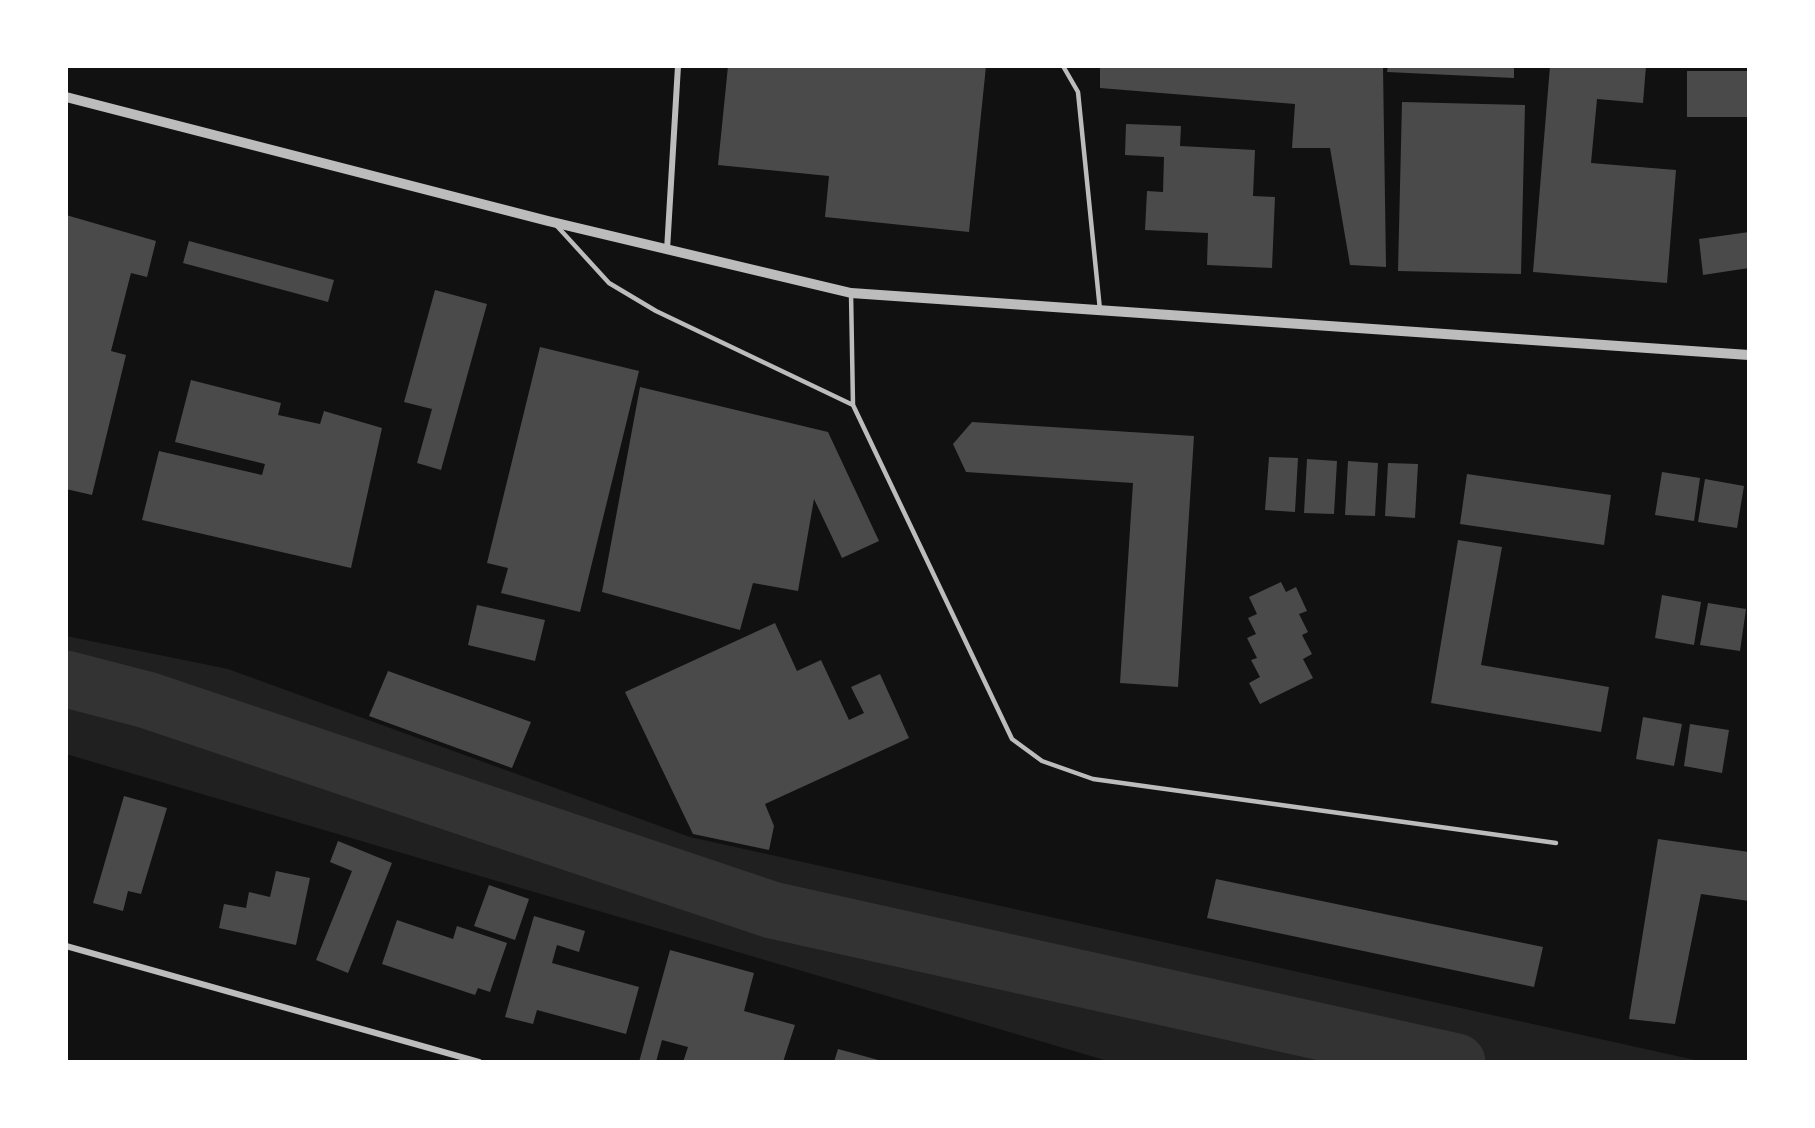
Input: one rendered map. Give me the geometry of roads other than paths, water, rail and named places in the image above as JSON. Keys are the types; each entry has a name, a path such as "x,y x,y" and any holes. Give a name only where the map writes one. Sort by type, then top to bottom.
{"street":[{"path":"667,250 678,66"},
{"path":"66,97 667,250 852,293 1749,355"},
{"path":"66,946 479,1062"}],"lane":[{"path":"1063,66 1078,92 1100,310"},
{"path":"552,221 609,283 656,311 853,405"},
{"path":"852,293 853,405 1012,739 1042,761 1093,779 1556,843"}],"waterway":[{"path":"66,679 147,700 772,910 1457,1062"}]}
